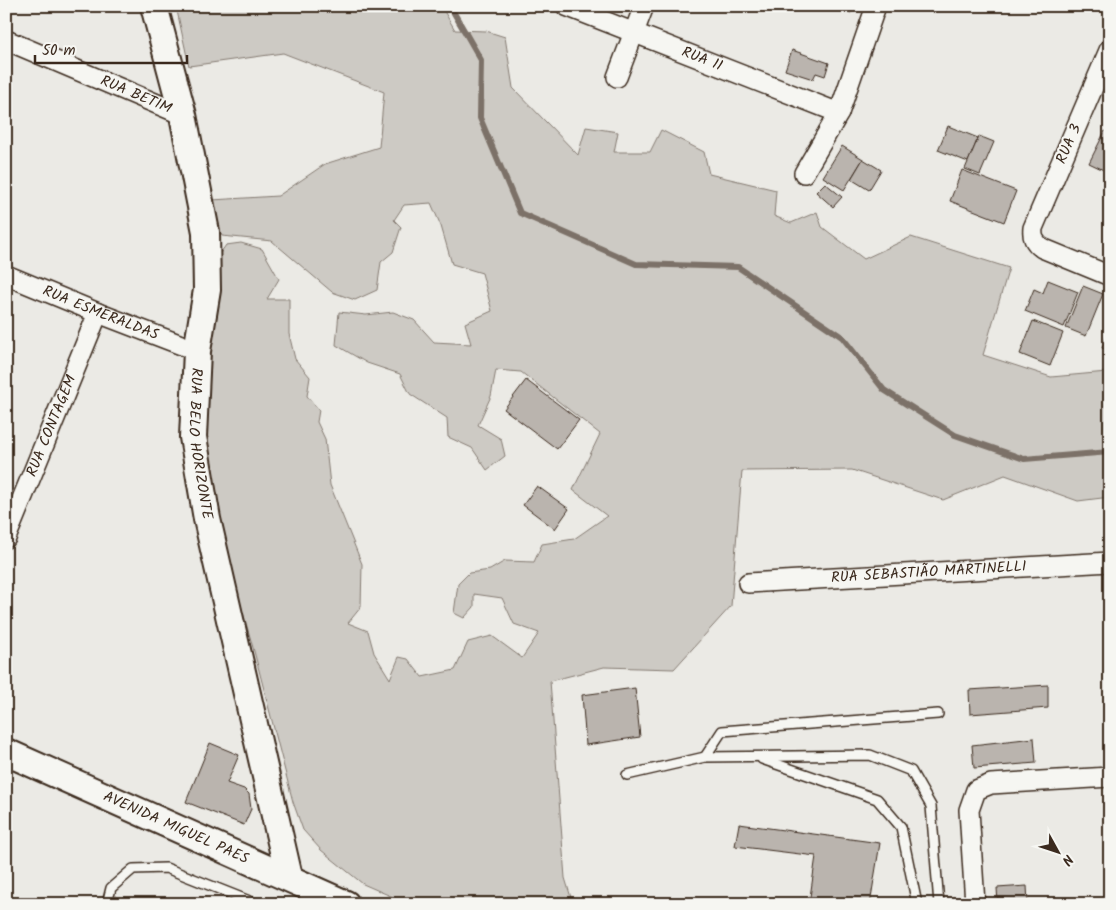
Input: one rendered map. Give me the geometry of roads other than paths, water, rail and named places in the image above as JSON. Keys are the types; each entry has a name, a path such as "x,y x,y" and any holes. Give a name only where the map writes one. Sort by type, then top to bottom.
{"street":[{"name":"RUA BELO HORIZONTE","path":"154,6 183,115 206,232 207,290 197,351 194,446 207,519 289,877"},
{"name":"RUA 11","path":"566,6 839,113"},
{"path":"617,77 635,34 644,6"},
{"path":"804,173 839,113 876,6"},
{"name":"RUA BETIM","path":"6,40 183,115"},
{"name":"RUA 3","path":"1110,48 1034,228 1034,240 1042,248 1110,276"},
{"name":"RUA ESMERALDAS","path":"6,275 197,351"},
{"name":"RUA CONTAGEM","path":"6,538 12,509 98,313"},
{"name":"RUA SEBASTIÃO MARTINELLI","path":"748,582 1110,562"},
{"name":"AVENIDA MIGUEL PAES","path":"6,752 346,904"},
{"path":"975,904 969,810 976,790 991,784 1110,777"}],"lane":[{"path":"705,756 722,731 938,714"},
{"path":"627,775 705,756 870,755 911,771 930,806 939,904"},
{"path":"755,756 877,800 901,827 917,904"},
{"path":"107,904 111,888 133,869 166,868 256,904"}],"waterway":[{"path":"450,6 481,60 480,118 520,213 636,264 738,267 842,337 884,390 955,435 1024,459 1110,452"}]}
